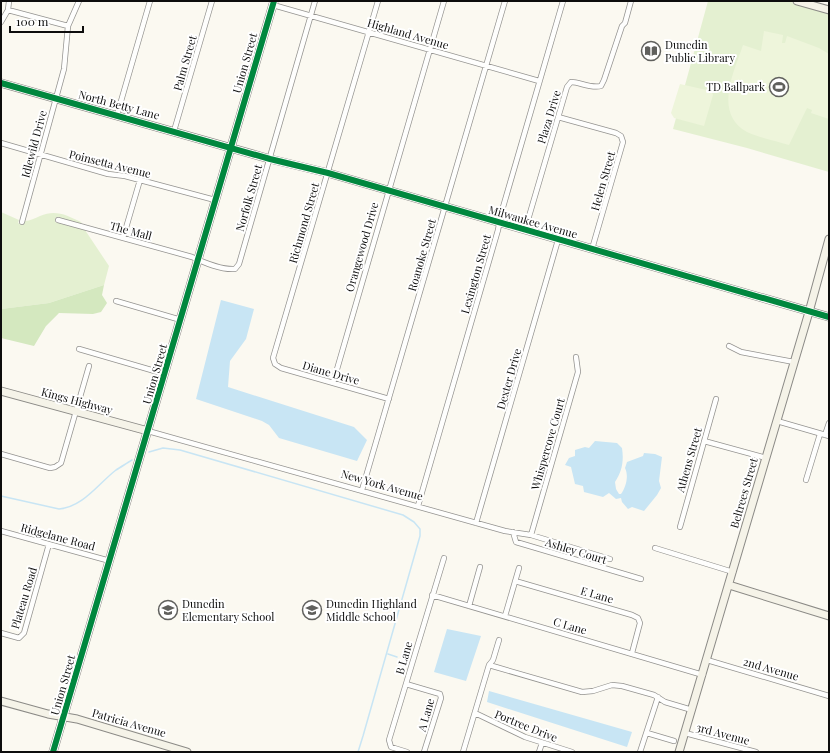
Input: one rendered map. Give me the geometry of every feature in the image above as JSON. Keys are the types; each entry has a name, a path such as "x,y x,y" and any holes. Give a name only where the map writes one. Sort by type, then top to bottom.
{"street":[{"path":"1,22 8,10 9,1"},
{"name":"Idlewild Drive","path":"22,222 64,69 68,26 79,1"},
{"path":"117,115 150,1"},
{"name":"Palm Street","path":"174,131 212,1"},
{"name":"Norfolk Street","path":"198,260 228,270 235,269 239,264 316,1"},
{"name":"Richmond Street","path":"274,358 378,1"},
{"name":"Orangewood Drive","path":"332,383 444,1"},
{"name":"Roanoke Street","path":"362,490 505,1"},
{"name":"Lexington Street","path":"418,506 563,1"},
{"name":"Plaza Drive","path":"525,230 567,86 570,82 575,82 597,88 601,86 632,1"},
{"path":"797,1 829,10"},
{"name":"Highland Avenue","path":"273,3 311,16 539,81"},
{"name":"Union Street","path":"53,752 273,3"},
{"path":"8,10 68,26"},
{"name":"North Betty Lane","path":"1,83 231,147"},
{"name":"Helen Street","path":"558,117 616,133 621,136 624,142 592,249"},
{"name":"Poinsetta Avenue","path":"1,144 108,174 140,180 215,200"},
{"name":"Milwaukee Avenue","path":"231,147 270,159 328,173 829,317"},
{"path":"123,238 140,180"},
{"name":"The Mall","path":"58,220 192,257 198,260"},
{"name":"Dexter Drive","path":"476,523 558,240"},
{"name":"Beltrees Street","path":"679,752 828,244"},
{"path":"116,301 181,320"},
{"path":"729,346 741,352 794,362"},
{"path":"79,350 165,374"},
{"name":"Whispercove Court","path":"530,535 578,372 576,357"},
{"name":"Diane Drive","path":"274,358 275,364 281,368 389,399"},
{"path":"1,454 50,468 58,466 63,459 89,366"},
{"name":"Kings Highway","path":"1,391 148,431"},
{"name":"Athens Street","path":"680,527 716,399"},
{"path":"777,422 827,436 829,423"},
{"name":"New York Avenue","path":"148,431 476,523 530,535 610,559"},
{"path":"806,480 820,434"},
{"path":"704,441 766,458"},
{"name":"Ridgelane Road","path":"1,531 110,561"},
{"name":"Ashley Court","path":"513,532 516,542 641,579"},
{"name":"Plateau Road","path":"1,633 19,638 24,633 49,544"},
{"path":"655,548 733,572"},
{"name":"B Lane","path":"407,752 391,747 389,744 444,558"},
{"path":"469,606 480,567"},
{"path":"506,616 519,568"},
{"name":"E Lane","path":"516,581 638,618 640,623 632,653"},
{"path":"729,585 829,616"},
{"name":"C Lane","path":"432,595 703,674"},
{"path":"463,752 489,665 493,660 499,640"},
{"name":"2nd Avenue","path":"707,660 829,696"},
{"path":"489,665 582,692 617,685 654,695 665,702 692,710"},
{"name":"A Lane","path":"406,684 440,694 441,698 424,752"},
{"path":"640,752 658,697"},
{"name":"Patricia Avenue","path":"1,701 84,722 187,752"},
{"name":"Portree Drive","path":"475,713 510,731 572,752"},
{"path":"647,733 674,741"},
{"name":"3rd Avenue","path":"685,733 756,752"},
{"path":"539,752 542,743"}],"green space":[{"path":"708,1 788,1 829,13 829,172 747,148 673,129"},
{"name":"TD Ballpark","path":"764,31 783,35 782,43 785,43 787,36 819,48 829,54 829,119 811,113 812,110 807,108 789,145 747,132 737,124 731,114 728,103 731,79 743,45 761,51"},
{"path":"680,84 711,91 713,95 704,126 674,118 671,113"},
{"path":"1,212 19,220 18,223 23,225 25,221 51,213 66,215 81,222 82,224 56,217 55,222 85,230 109,266 104,285 49,303 1,309"},
{"path":"104,285 102,295 107,303 101,312 93,314 59,313 46,326 34,346 1,338 1,309 49,303"}],"water":[{"path":"221,300 254,309 246,339 230,361 228,387 354,427 367,440 357,461 279,438 269,425 262,421 196,399"},
{"path":"595,441 617,443 622,448 622,466 615,482 616,489 619,494 621,494 626,485 627,474 625,468 627,462 643,456 644,453 655,454 662,457 659,481 661,488 644,511 632,507 628,509 622,502 621,498 616,499 609,493 603,497 584,492 583,486 575,484 571,467 565,465 569,458 575,456 575,450 585,447 589,448"},
{"path":"447,629 481,636 466,681 434,672"},
{"path":"489,691 632,732 627,747 487,702"}],"waterway":[{"path":"149,452 163,448 180,450 403,515 414,522 420,529 420,536 358,752"},
{"path":"1,496 59,509 68,507 76,504 90,494 116,470 132,460"},
{"path":"388,654 397,657"}],"cycle path":[{"path":"53,752 274,1"},
{"path":"1,83 270,159 328,173 829,317"}],"place":[{"name":"Dunedin Public Library","path":"651,51"},
{"name":"TD Ballpark","path":"779,87"},
{"name":"Dunedin Elementary School","path":"168,610"},
{"name":"Dunedin Highland Middle School","path":"312,610"}]}
